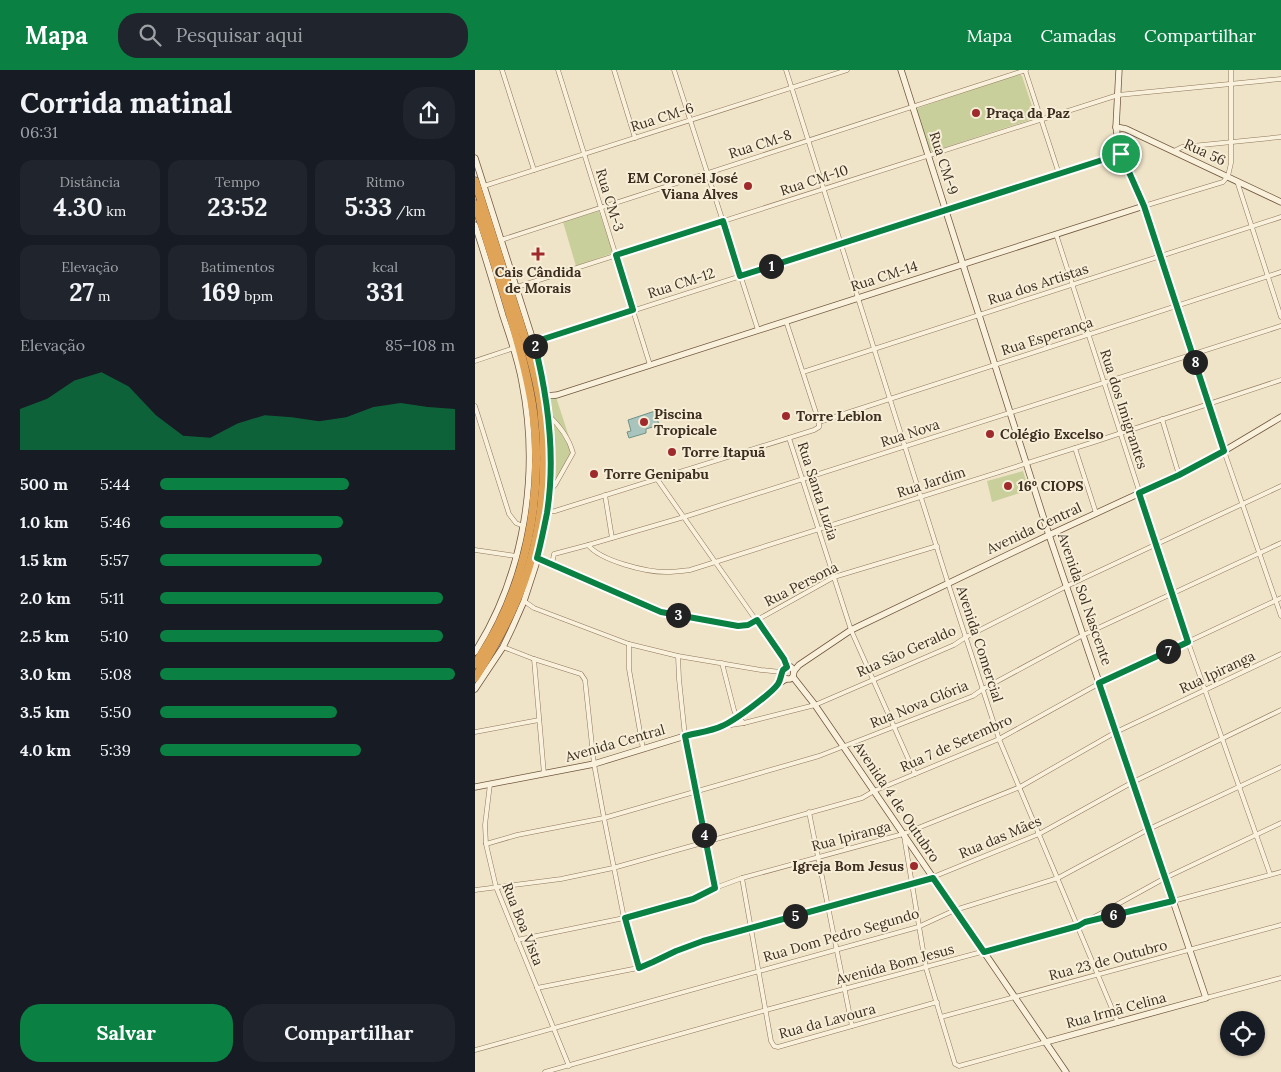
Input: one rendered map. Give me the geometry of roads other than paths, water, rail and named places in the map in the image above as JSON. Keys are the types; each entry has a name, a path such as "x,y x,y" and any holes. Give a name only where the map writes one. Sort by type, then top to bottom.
{"highway":[{"path":"475,181 541,406 544,461 543,485 532,555 516,603 475,678"},
{"path":"475,204 523,345 535,442 535,485 526,548 512,592 499,622 475,664"},
{"path":"526,408 534,429"},
{"path":"529,458 535,442"},
{"path":"501,603 512,592 512,572"}],"street":[{"path":"502,70 534,170"},
{"name":"Rua CM-3","path":"558,70 650,365"},
{"path":"614,70 635,138"},
{"path":"674,70 758,330"},
{"name":"Avenida Comercial","path":"786,70 999,739 1118,1022"},
{"name":"Rua CM-6","path":"484,186 847,70"},
{"name":"Rua CM-9","path":"901,70 963,264"},
{"path":"1025,70 1059,174"},
{"name":"Rua CM-8","path":"501,240 1025,70"},
{"path":"1119,70 1116,127 1121,154 1144,206 1224,451 1281,616"},
{"path":"1229,176 1231,164 1231,70"},
{"name":"Rua CM-10","path":"517,287 1118,95 1281,79"},
{"name":"Rua 56","path":"1116,127 1127,129 1281,202"},
{"path":"1174,151 1182,147 1281,137"},
{"name":"Rua CM-12","path":"475,361 1121,154"},
{"path":"475,158 517,287 523,345 522,381 526,408 529,458 528,492 523,526 512,572 501,603 475,652"},
{"name":"Rua CM-14","path":"546,396 650,365 1223,182 1229,176"},
{"path":"1237,181 1281,318"},
{"name":"Rua dos Artistas","path":"803,372 1281,218"},
{"path":"475,225 523,345 546,396 550,450 547,512 537,558 523,601 503,647 475,689"},
{"name":"Rua dos Imigrantes","path":"1056,234 1188,642 1270,874"},
{"name":"Avenida Sol Nascente","path":"963,264 1049,535 1206,998"},
{"name":"Rua Esperança","path":"547,512 814,430 819,424 890,399 1281,272"},
{"path":"787,321 819,424"},
{"name":"Rua Nova","path":"551,564 554,554 684,517 802,480 1281,326"},
{"name":"Rua Jardim","path":"589,545 593,551 617,562 640,569 665,572 690,570 1075,448 1281,380"},
{"path":"475,406 509,514 516,523 523,526"},
{"path":"547,415 561,430 571,445 573,453 555,486 549,493"},
{"name":"Avenida Central","path":"475,787 594,764 723,726 760,700 778,684 783,676 783,670 791,670 851,630 1179,475 1281,417"},
{"path":"1162,420 1179,475"},
{"name":"Rua Santa Luzia","path":"789,438 851,630 915,774"},
{"path":"1075,448 1096,513"},
{"path":"523,601 534,608 629,644 678,656 761,670 790,679 791,670 784,659 657,479"},
{"name":"Rua São Geraldo","path":"723,726 744,723 815,705 954,645 966,637 1067,586 1281,486"},
{"path":"605,495 612,538"},
{"name":"Rua Nova Glória","path":"486,844 517,835 604,818 819,756 844,747 973,696 1083,635 1281,543"},
{"name":"Rua Persona","path":"537,558 661,612 738,626 748,625 834,577 937,546"},
{"path":"475,550 516,556"},
{"name":"Rua 7 de Setembro","path":"475,890 561,879 613,868 862,798 874,791 999,739 1099,683 1281,598"},
{"path":"629,644 629,669 643,750"},
{"path":"503,647 581,674 585,680 594,764 613,868 639,968"},
{"name":"Rua Ipiranga","path":"517,940 625,918 693,899 741,878 903,834 1020,787 1116,732 1281,654"},
{"path":"678,656 685,736 715,888"},
{"path":"534,659 544,774"},
{"path":"722,663 734,710 737,717 744,723"},
{"name":"Avenida 4 de Outubro","path":"791,670 1066,1072"},
{"name":"Rua das Mães","path":"537,988 639,968 703,941 933,878 1039,834 1133,782 1281,710"},
{"path":"475,732 539,720"},
{"name":"Rua Dom Pedro Segundo","path":"475,1050 918,927 955,910 1058,878 1149,830 1281,767"},
{"name":"Rua Boa Vista","path":"490,784 485,825 486,844 496,887 569,1066"},
{"path":"809,812 852,1026"},
{"path":"1085,922 1165,878 1281,823"},
{"path":"903,834 926,968 941,1017"},
{"name":"Avenida Bom Jesus","path":"545,1072 1078,926 1085,922 1281,872"},
{"name":"Rua da Lavoura","path":"741,878 773,1046 778,1047 937,1002"},
{"path":"1107,910 1110,916"},
{"name":"Rua 23 de Outubro","path":"941,1017 1281,925"},
{"name":"Rua Irmã Celina","path":"941,1017 955,1064 959,1066 1281,978"}],"water":[{"name":"Piscina Tropicale","path":"655,411 659,425 646,429 646,433 629,438 627,432 631,431 628,420"}],"place":[{"name":"Praça da Paz","path":"976,113"},
{"name":"EM Coronel José Viana Alves","path":"748,186"},
{"name":"Cais Cândida de Morais","path":"538,254"},
{"name":"Torre Leblon","path":"786,416"},
{"name":"Piscina Tropicale","path":"644,422"},
{"name":"Colégio Excelso","path":"990,434"},
{"name":"Torre Itapuã","path":"672,452"},
{"name":"Torre Genipabu","path":"594,474"},
{"name":"16º CIOPS","path":"1008,486"},
{"name":"Igreja Bom Jesus","path":"914,866"}]}
